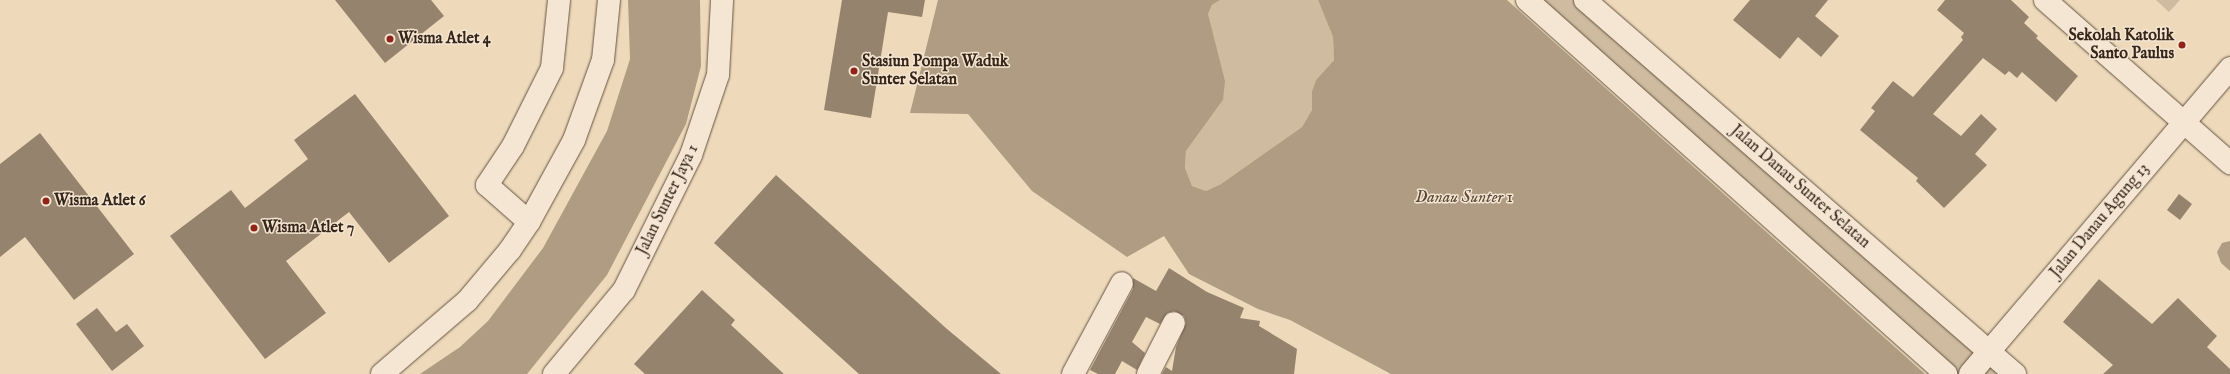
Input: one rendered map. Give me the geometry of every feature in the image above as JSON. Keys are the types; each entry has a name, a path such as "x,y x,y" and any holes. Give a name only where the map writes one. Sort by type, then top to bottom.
{"street":[{"path":"529,222 487,185 513,146 552,68 559,0"},
{"path":"382,374 467,301 510,250 529,222 574,140 603,60 609,0"},
{"name":"Jalan Sunter Jaya 1","path":"554,374 624,290 691,155 718,75 722,0"},
{"path":"1527,0 1946,374"},
{"name":"Jalan Danau Sunter Selatan","path":"1585,0 2015,374"},
{"path":"2052,2 2230,163"},
{"name":"Jalan Danau Agung 13","path":"1970,374 2230,68"},
{"path":"1073,374 1122,283"},
{"path":"1148,374 1174,323"}],"shaded area":[{"path":"1220,0 1318,0 1333,37 1334,60 1316,80 1312,91 1312,110 1302,127 1221,184 1206,191 1192,186 1185,168 1186,151 1223,100 1208,14 1212,5"},
{"path":"1527,0 1585,0 2015,374 1946,374"},
{"path":"2156,0 2180,0 2169,12"}],"water":[{"path":"628,0 700,0 701,66 686,124 607,275 527,374 420,374 460,347 488,321 543,248 607,131 630,59"},
{"name":"Danau Sunter 1","path":"938,0 1220,0 1212,5 1208,14 1225,81 1223,100 1186,151 1185,168 1192,186 1206,191 1221,184 1302,127 1312,110 1312,91 1316,80 1334,60 1333,37 1318,0 1507,0 1925,374 1391,374 1290,320 1258,309 1189,274 1164,236 1127,257 1032,191 968,114 910,113"},
{"path":"2230,241 2230,271 2221,263 2217,252 2222,243"}],"building":[{"name":"Wisma Atlet 4","path":"335,0 431,0 444,16 385,63"},
{"name":"Stasiun Pompa Waduk Sunter Selatan","path":"842,0 925,0 922,17 888,12 871,118 824,110"},
{"path":"1750,0 1828,0 1815,16 1839,36 1821,57 1798,37 1780,59 1733,20"},
{"path":"1945,0 2011,0 2029,17 2024,23 2038,36 2036,38 2078,76 2056,102 2022,72 2017,78 2009,71 2005,75 1983,58 1933,114 1961,136 1981,114 1997,129 1975,154 1987,165 1944,208 1916,181 1918,178 1860,130 1875,111 1871,108 1893,81 1913,97 1963,40 1961,37 1964,33 1937,10"},
{"name":"Wisma Atlet 7","path":"355,94 449,216 389,263 349,212 286,261 326,313 265,359 170,236 231,190 245,208 308,159 294,140"},
{"name":"Wisma Atlet 6","path":"40,133 134,254 74,300 25,237 0,257 0,164"},
{"path":"776,175 947,329 1001,374 859,374 714,243"},
{"path":"2179,194 2192,204 2180,220 2167,210"},
{"path":"1169,268 1207,292 1244,308 1240,318 1260,321 1259,326 1297,349 1294,374 1162,374 1166,367 1172,371 1176,347 1186,323 1184,316 1174,311 1167,313 1160,324 1146,317 1132,342 1145,353 1137,370 1122,361 1115,374 1098,374 1090,370 1133,289 1133,278 1156,291"},
{"path":"2099,279 2152,324 2178,298 2217,336 2207,347 2230,369 2230,374 2103,374 2113,365 2063,322"},
{"path":"702,290 735,320 731,325 784,374 645,374 634,364"},
{"path":"97,308 116,332 127,324 144,346 112,371 76,324"}],"place":[{"name":"Wisma Atlet 4","path":"390,39"},
{"name":"Sekolah Katolik Santo Paulus","path":"2182,45"},
{"name":"Stasiun Pompa Waduk Sunter Selatan","path":"854,71"},
{"name":"Wisma Atlet 6","path":"46,201"},
{"name":"Wisma Atlet 7","path":"254,228"}]}
